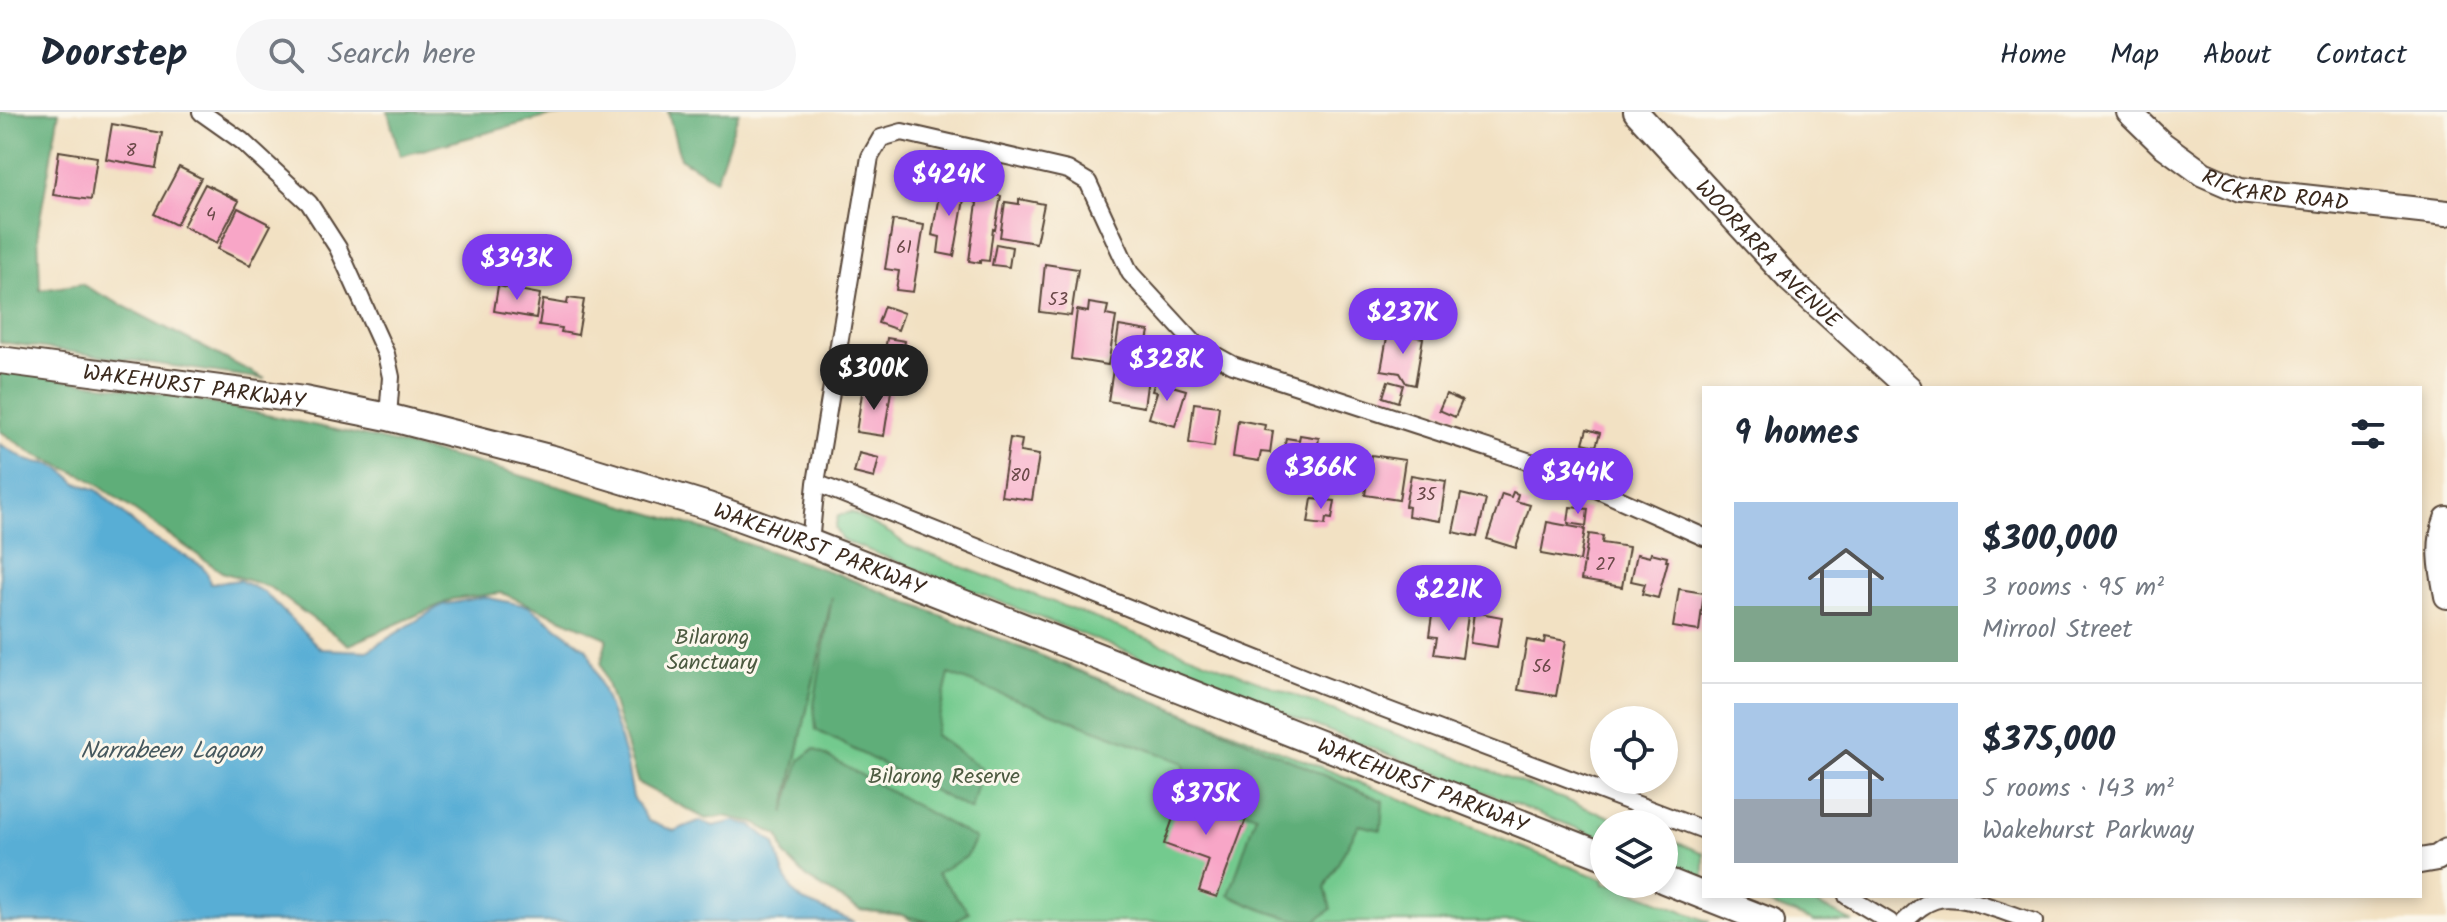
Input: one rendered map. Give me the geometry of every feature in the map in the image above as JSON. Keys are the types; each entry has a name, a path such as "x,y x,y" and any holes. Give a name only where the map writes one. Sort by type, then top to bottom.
{"main road":[{"name":"WAKEHURST PARKWAY","path":"0,360 304,400 388,417 553,459 708,506 810,543 1590,850"},
{"path":"1678,886 1702,895"},
{"path":"1709,898 1771,922"}],"street":[{"path":"201,112 242,141 309,203 338,248 386,354 391,377 388,417"},
{"name":"WOORARRA AVENUE","path":"1636,112 1790,280 1907,386"},
{"name":"RICKARD ROAD","path":"2129,112 2162,144 2203,174 2240,190 2447,213"},
{"path":"810,543 816,483 870,157 881,138 902,132 1068,170 1088,182 1130,273 1195,344 1233,365 1549,468 1702,536"},
{"path":"816,483 1322,685 1702,829"},
{"path":"2447,519 2440,539 2447,596"},
{"path":"2422,861 2437,858 2447,851"},
{"path":"1850,898 1890,922"},
{"path":"1904,922 1922,906 1937,899 1957,898 2034,922"}],"green space":[{"path":"0,112 59,112 38,230 40,290 81,284 265,379 0,342"},
{"path":"388,112 586,112 546,117 400,156"},
{"path":"668,112 739,112 716,180 680,158"},
{"name":"Bilarong Sanctuary","path":"0,370 178,396 378,439 474,462 691,525 837,574 1195,718 1383,801 1381,830 1359,825 1325,887 1331,909 1317,920 1294,919 1259,908 1229,895 1256,815 1186,788 1184,763 949,674 935,735 982,769 971,810 816,730 814,705 832,597 784,813 800,760 814,749 976,839 966,857 937,873 969,912 955,922 929,922 860,910 806,877 785,855 779,836 752,822 724,816 706,819 638,783 601,664 607,638 502,593 453,599 349,645 269,587 222,572 88,478 34,454 0,431"},
{"path":"851,512 908,546 1592,810 1590,834 842,540 835,528 838,516"},
{"name":"Bilarong Reserve","path":"837,574 1590,874 1590,898 1650,898 1710,922 914,922 902,915 860,910 806,877 785,855 779,837"},
{"path":"1678,843 1702,852 1702,877 1678,868"},
{"path":"1754,898 1804,898 1853,922 1815,922"}],"water":[{"name":"Narrabeen Lagoon","path":"0,444 29,461 61,469 77,483 97,490 147,535 201,565 210,584 239,580 264,592 321,649 367,651 442,605 484,597 528,606 588,650 616,726 633,797 648,821 674,831 699,821 714,826 735,821 751,825 775,844 793,892 803,901 854,922 0,922"}],"building":[{"path":"112,124 162,133 156,168 106,159"},
{"path":"59,151 97,157 91,200 53,195"},
{"path":"179,167 201,178 176,225 154,214"},
{"path":"205,184 239,201 217,243 183,226"},
{"path":"941,184 966,188 954,256 938,253 940,237 932,235"},
{"path":"976,193 1001,196 989,261 980,260 980,263 969,261"},
{"path":"1019,199 1044,204 1036,243 1000,237 1005,202 1019,204"},
{"path":"238,208 271,225 250,265 218,249"},
{"path":"893,220 924,225 913,292 896,290 899,271 885,269"},
{"path":"996,244 1012,247 1009,267 992,265"},
{"path":"1045,264 1078,269 1071,316 1040,312"},
{"path":"498,286 540,294 536,318 494,311"},
{"path":"568,298 584,300 578,335 561,332 562,328 539,325 543,300 567,304"},
{"path":"1089,303 1108,306 1106,315 1116,317 1108,365 1071,359 1077,310 1088,312"},
{"path":"884,306 904,313 898,330 878,323"},
{"path":"1119,326 1149,331 1145,351 1116,346"},
{"path":"1388,332 1423,338 1415,385 1406,383 1400,373 1381,370"},
{"path":"887,338 905,341 898,380 867,374 871,349 885,351"},
{"path":"1115,357 1142,362 1140,369 1149,371 1144,407 1108,401"},
{"path":"1156,378 1186,390 1175,426 1149,418 1157,392 1152,391"},
{"path":"1388,381 1403,385 1398,402 1383,397"},
{"path":"863,387 891,391 884,436 856,432"},
{"path":"1446,394 1462,401 1455,417 1439,410"},
{"path":"1194,403 1219,406 1214,447 1189,443"},
{"path":"1238,420 1265,425 1264,430 1273,431 1270,453 1261,452 1259,461 1233,457"},
{"path":"1587,429 1600,433 1596,446 1583,443"},
{"path":"1300,435 1319,438 1311,486 1279,481 1286,438 1299,440"},
{"path":"1010,438 1022,440 1020,452 1039,455 1032,500 1001,496"},
{"path":"1323,448 1358,454 1353,481 1321,475"},
{"path":"859,453 879,458 874,478 854,473"},
{"path":"1371,455 1405,460 1399,500 1365,495"},
{"path":"1411,475 1446,481 1440,521 1408,516 1409,507 1405,506"},
{"path":"1513,492 1518,494 1516,501 1530,505 1516,548 1487,539 1502,494 1511,497"},
{"path":"1461,494 1486,500 1477,537 1453,532"},
{"path":"1312,499 1335,501 1332,519 1326,518 1325,525 1308,523"},
{"path":"1570,507 1588,509 1586,526 1568,523"},
{"path":"1547,522 1585,529 1580,561 1541,554"},
{"path":"1589,534 1603,536 1602,543 1629,547 1622,587 1581,580"},
{"path":"1651,553 1667,557 1668,561 1658,598 1642,594 1645,584 1631,581 1637,554 1650,557"},
{"path":"1679,589 1702,593 1699,631 1673,627"},
{"path":"1433,609 1468,615 1462,658 1434,654 1437,637 1429,636"},
{"path":"1474,612 1502,617 1497,647 1470,643"},
{"path":"1545,637 1566,641 1556,696 1518,690 1527,640 1544,643"},
{"path":"1182,793 1247,816 1217,897 1199,891 1209,860 1164,844"}]}
